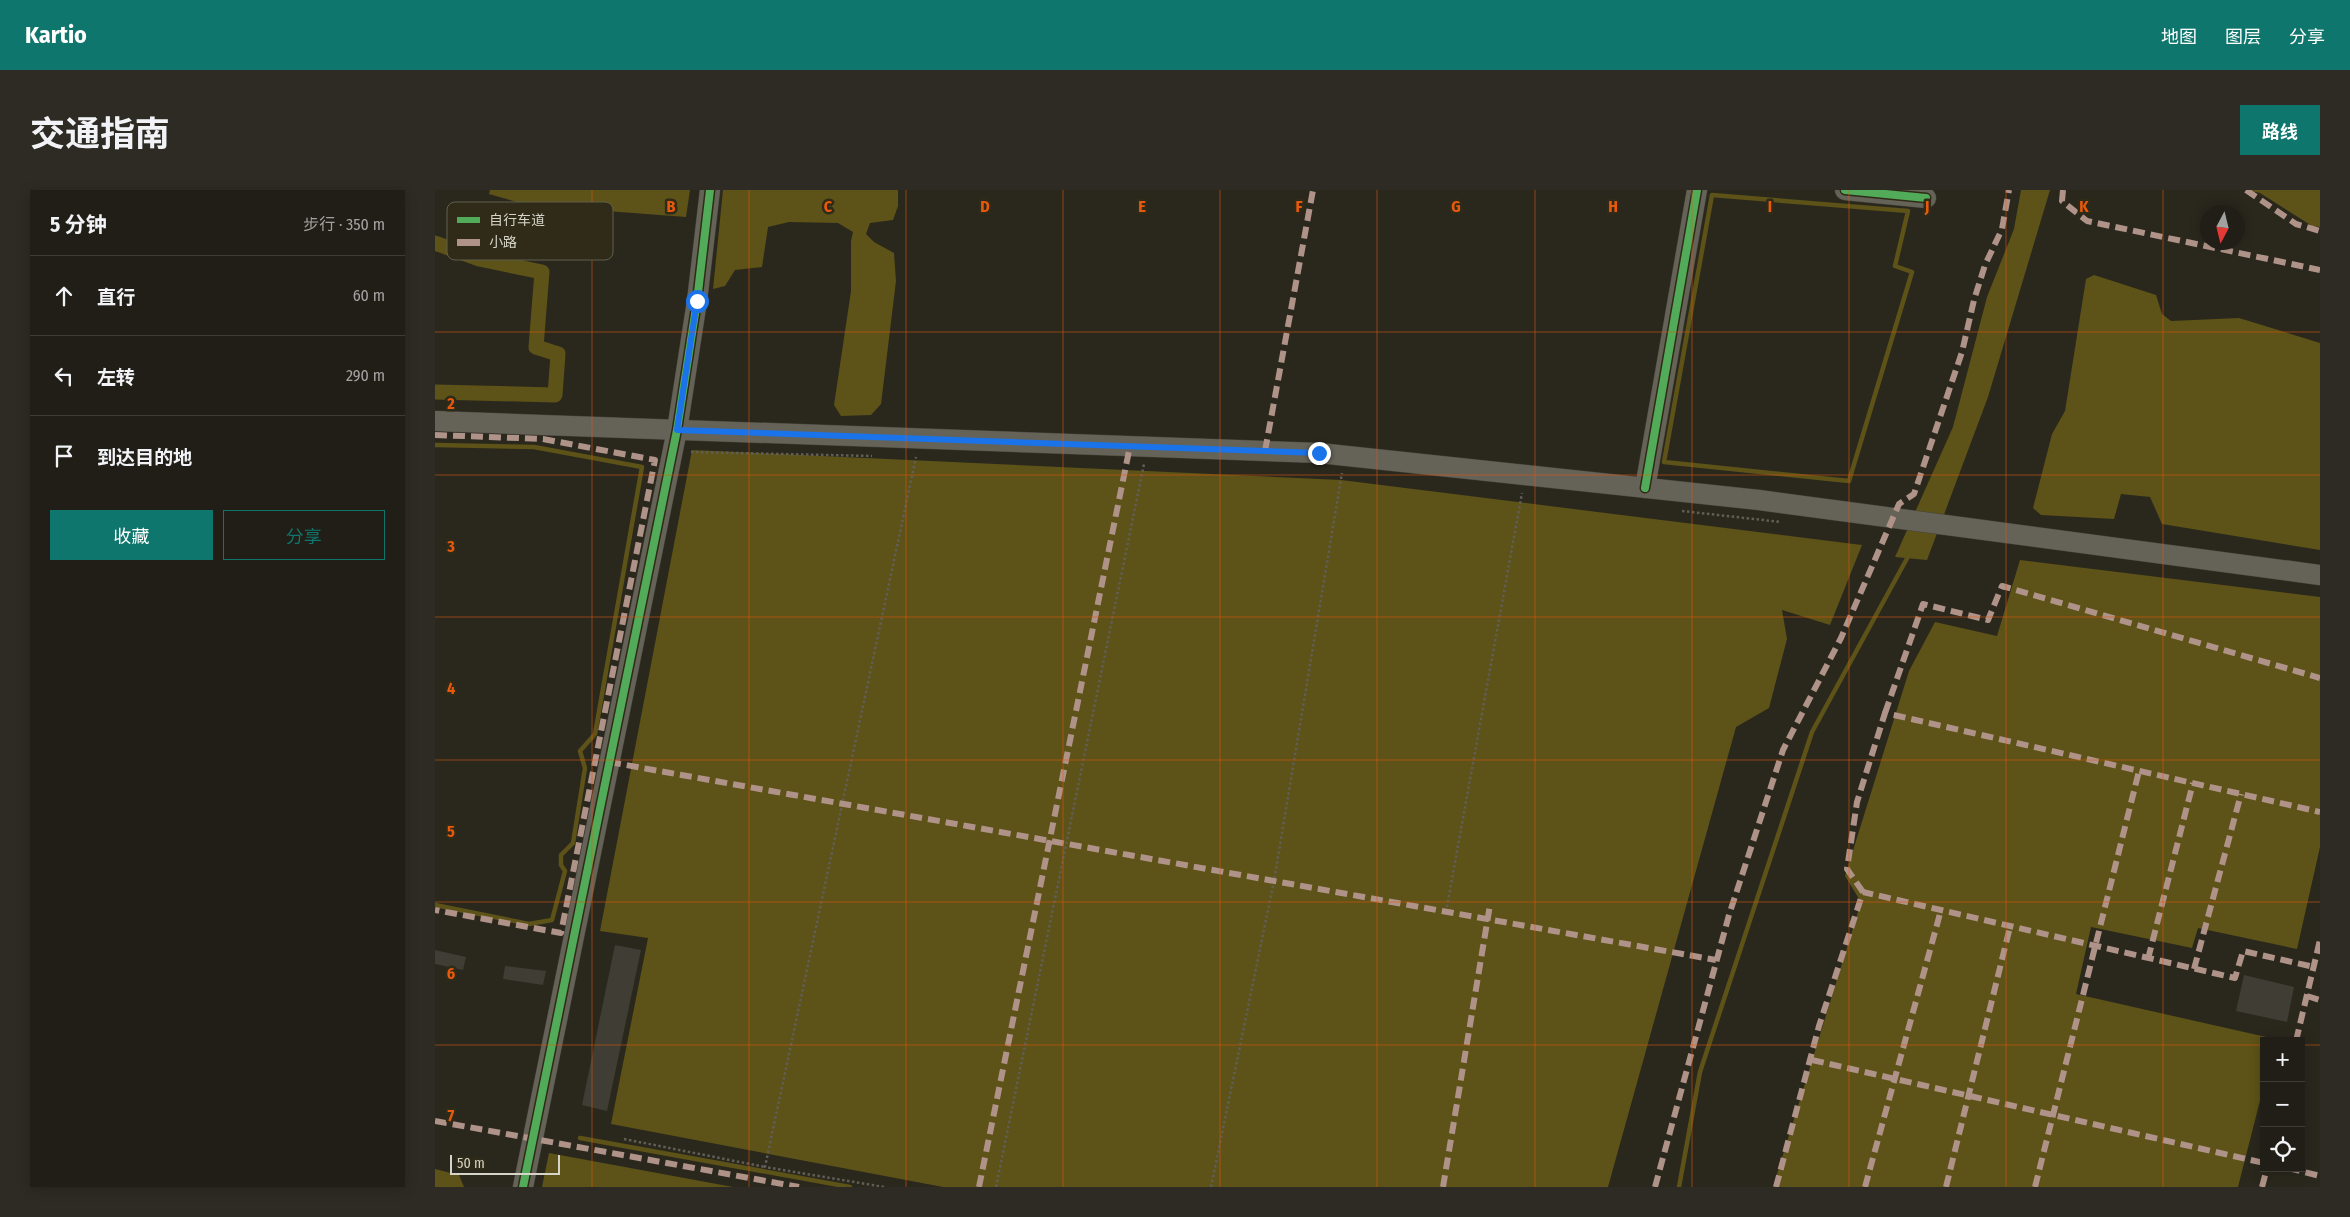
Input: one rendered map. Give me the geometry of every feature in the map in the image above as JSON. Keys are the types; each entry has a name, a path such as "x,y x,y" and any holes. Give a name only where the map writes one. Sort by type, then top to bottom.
{"main road":[{"path":"523,1187 677,430 697,301 710,190"},
{"path":"1645,488 1697,190"},
{"path":"1845,190 1926,198"},
{"path":"435,421 1319,453 1759,500 2320,575"}],"path":[{"path":"690,460 692,450 877,456"},
{"path":"765,1167 916,457 925,457"},
{"path":"1135,464 1153,464"},
{"path":"996,1187 1143,464"},
{"path":"1211,1187 1274,881 1342,473 1347,473"},
{"path":"1446,912 1522,492 1532,494"},
{"path":"1679,510 1787,522"},
{"path":"624,1139 765,1167 884,1187"}],"shaded area":[{"path":"490,190 690,190 686,217 613,211 613,202 517,202 489,194"},
{"path":"723,190 898,190 898,206 893,220 870,223 866,234 874,242 894,253 896,281 881,404 871,415 841,416 834,405 851,291 851,241 853,232 838,223 789,222 768,227 762,267 735,270 725,286 713,289"},
{"path":"2021,190 2050,190 1988,397 1927,560 1895,557 1953,427 1987,297 2014,229"},
{"path":"2247,190 2320,190 2320,227 2312,226 2260,193"},
{"path":"2094,275 2156,295 2162,314 2171,321 2239,318 2320,343 2320,550 2162,524 2150,497 2121,494 2114,519 2041,515 2033,508 2052,434 2065,411 2086,279"},
{"path":"692,450 1341,480 1862,545 1830,625 1782,610 1787,639 1769,708 1736,727 1608,1187 943,1187 611,1124 648,938 600,931"},
{"path":"2020,560 2320,597 2320,847 2297,949 2198,928 2192,948 2091,927 2076,994 2266,1037 2260,1037 2260,1101 2238,1187 1773,1187 1861,902 1845,876 1909,671 1935,622 1997,636"},
{"path":"549,1153 733,1187 542,1187"},
{"path":"435,1169 459,1175 464,1187 435,1187"}],"building":[{"path":"615,945 641,950 607,1111 582,1105"},
{"path":"435,950 466,957 463,970 435,964"},
{"path":"505,966 546,971 543,985 503,979"},
{"path":"2244,975 2294,987 2287,1022 2236,1011"}],"waterway":[{"path":"1712,195 1908,211 1895,266 1912,272 1849,481 1664,462 1712,195"},
{"path":"435,243 447,247"},
{"path":"435,392 555,395 558,354 536,347 542,272 484,260"},
{"path":"435,445 534,447 642,467 595,734 580,751 585,768 573,843 561,855 561,865 565,871 552,920 529,924 435,905"},
{"path":"1679,1187 1700,1072 1812,732 1910,553"},
{"path":"580,1138 850,1187"}],"marked path":[{"path":"1265,451 1313,190"},
{"path":"1655,1187 1729,915 1783,750 1841,638 1899,504 1914,494 1962,352 1974,300 1985,265 2002,229 2009,190"},
{"path":"2063,190 2062,201 2087,221 2320,270"},
{"path":"2246,190 2296,224 2320,231"},
{"path":"435,435 543,439 655,460 561,933 435,910"},
{"path":"979,1187 1130,446"},
{"path":"1885,713 1923,604 1988,620 2002,586 2320,678"},
{"path":"1863,892 1847,869 1857,802 1885,713 2320,812"},
{"path":"609,762 1716,960"},
{"path":"2035,1187 2139,771"},
{"path":"2148,959 2193,783"},
{"path":"2194,969 2241,794"},
{"path":"1776,1187 1819,1026 1863,892 2235,978 2243,951 2314,967"},
{"path":"1443,1187 1490,905"},
{"path":"1865,1187 1941,910"},
{"path":"1946,1187 2010,927"},
{"path":"2297,1037 2320,940"},
{"path":"2307,996 2320,1000"},
{"path":"1812,1060 2260,1162"},
{"path":"435,1121 799,1187"},
{"path":"2262,1187 2266,1172"},
{"path":"2304,1172 2320,1176"}],"cycle path":[{"path":"523,1187 677,430 697,301 710,190"},
{"path":"1645,488 1697,190"},
{"path":"1845,190 1926,198"}],"route":[{"path":"697,301 677,430 1319,453"}]}
